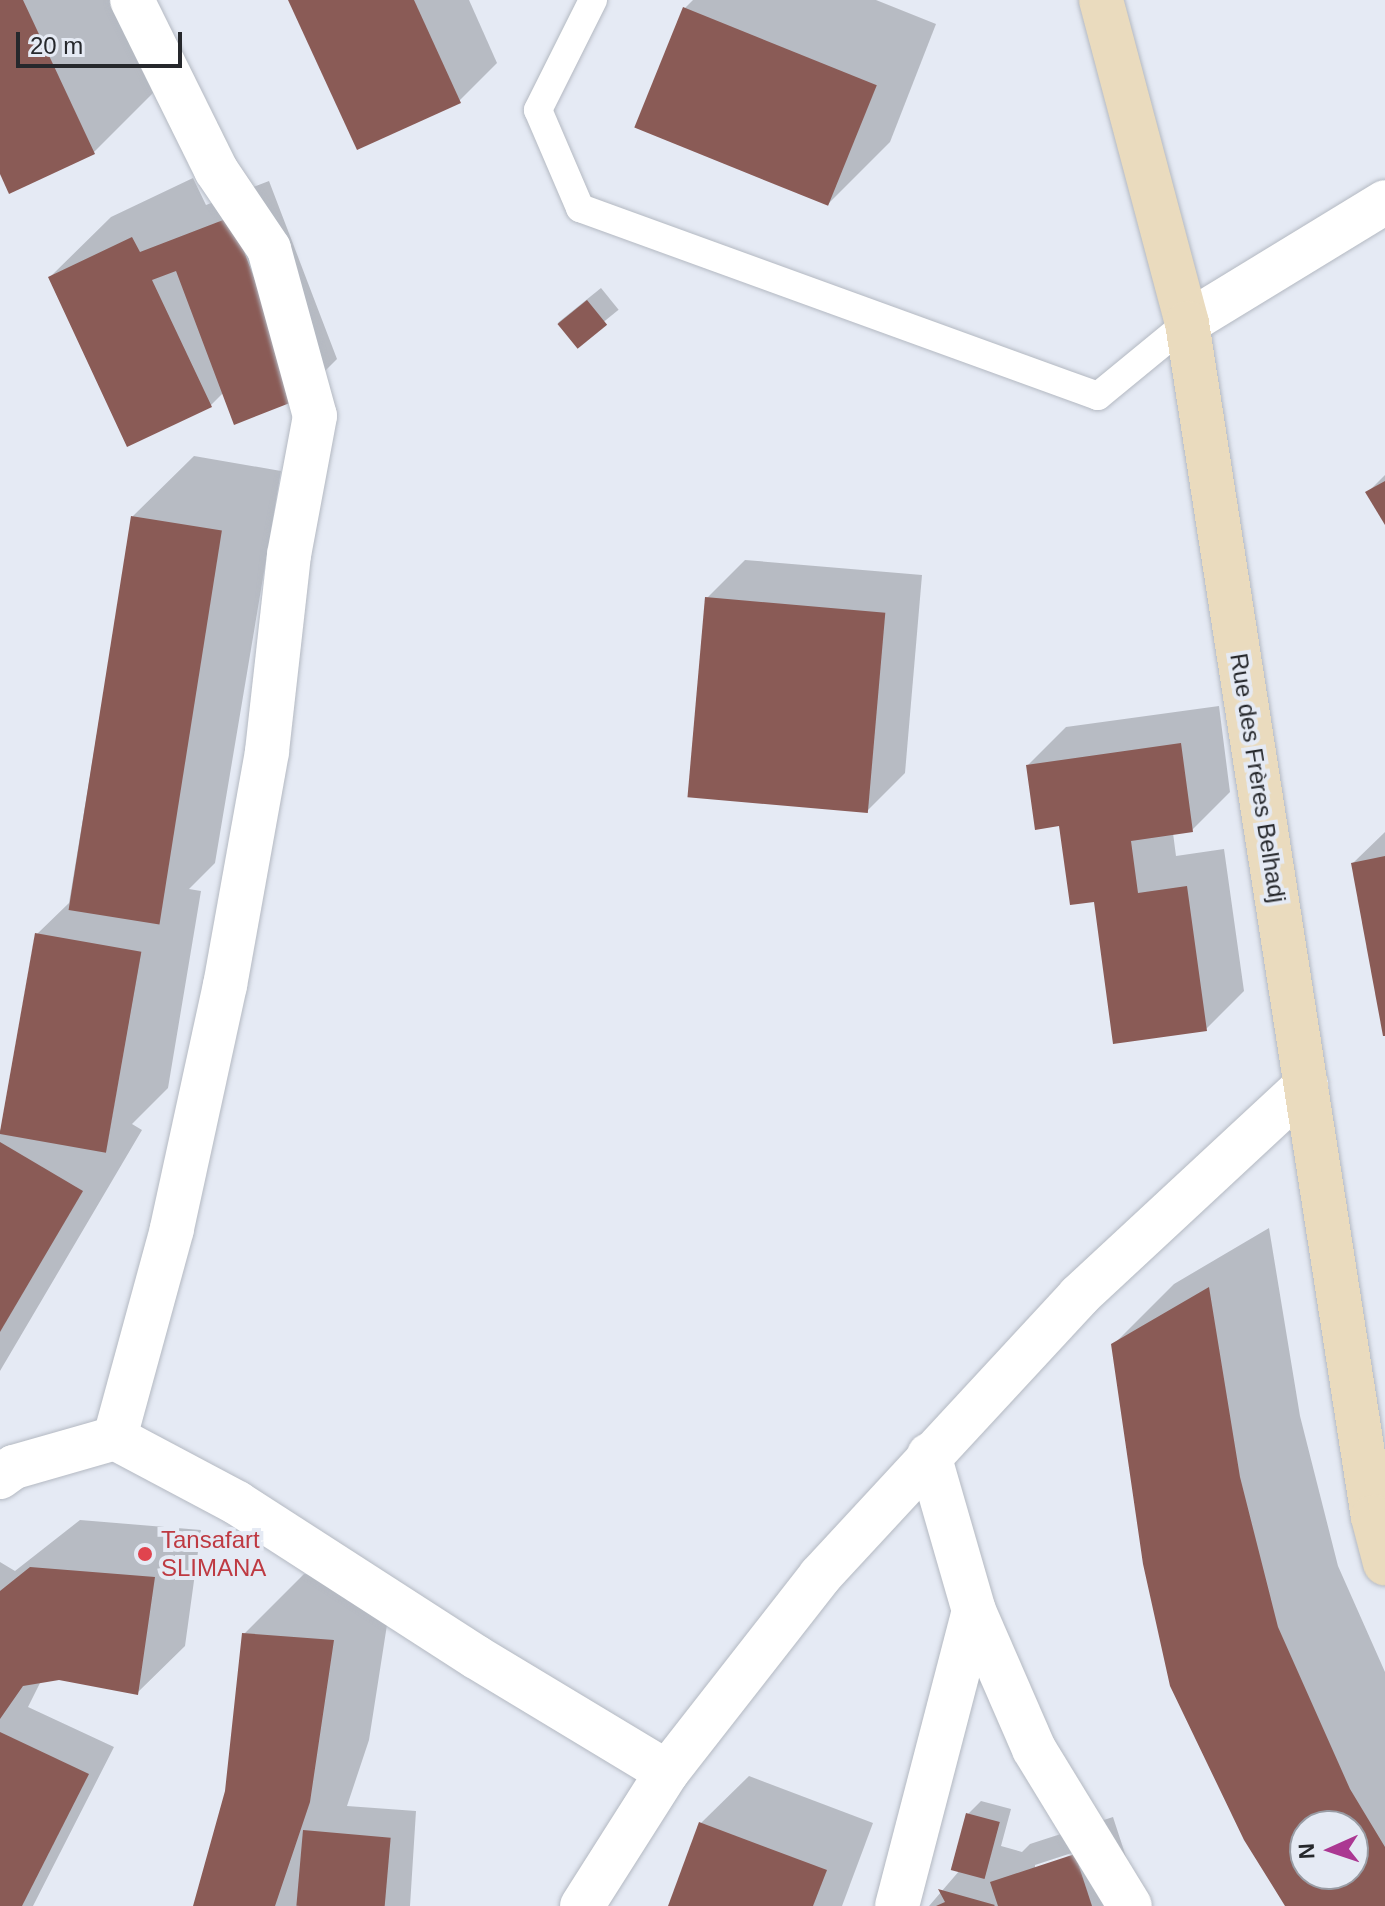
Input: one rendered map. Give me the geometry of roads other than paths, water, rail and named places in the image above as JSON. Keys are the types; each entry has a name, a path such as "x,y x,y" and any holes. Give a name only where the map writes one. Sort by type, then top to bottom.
{"main road":[{"name":"Rue des Frères Belhadj","path":"1101,0 1187,323 1373,1517 1385,1563"}],"street":[{"path":"115,1438 172,1229 225,985 267,752 289,555 315,416 269,249 216,170 132,0"},
{"path":"1187,323 1385,202"},
{"path":"582,1906 667,1772 820,1576 1079,1296 1306,1085"},
{"path":"0,1477 14,1467 115,1438 237,1503 476,1657 667,1772"},
{"path":"929,1455 974,1611 1034,1749 1130,1906"},
{"path":"897,1906 974,1611"}],"lane":[{"path":"593,0 538,110 580,208 1098,396 1187,323"}],"place":[{"name":"Tansafart SLIMANA","path":"145,1554"}]}
